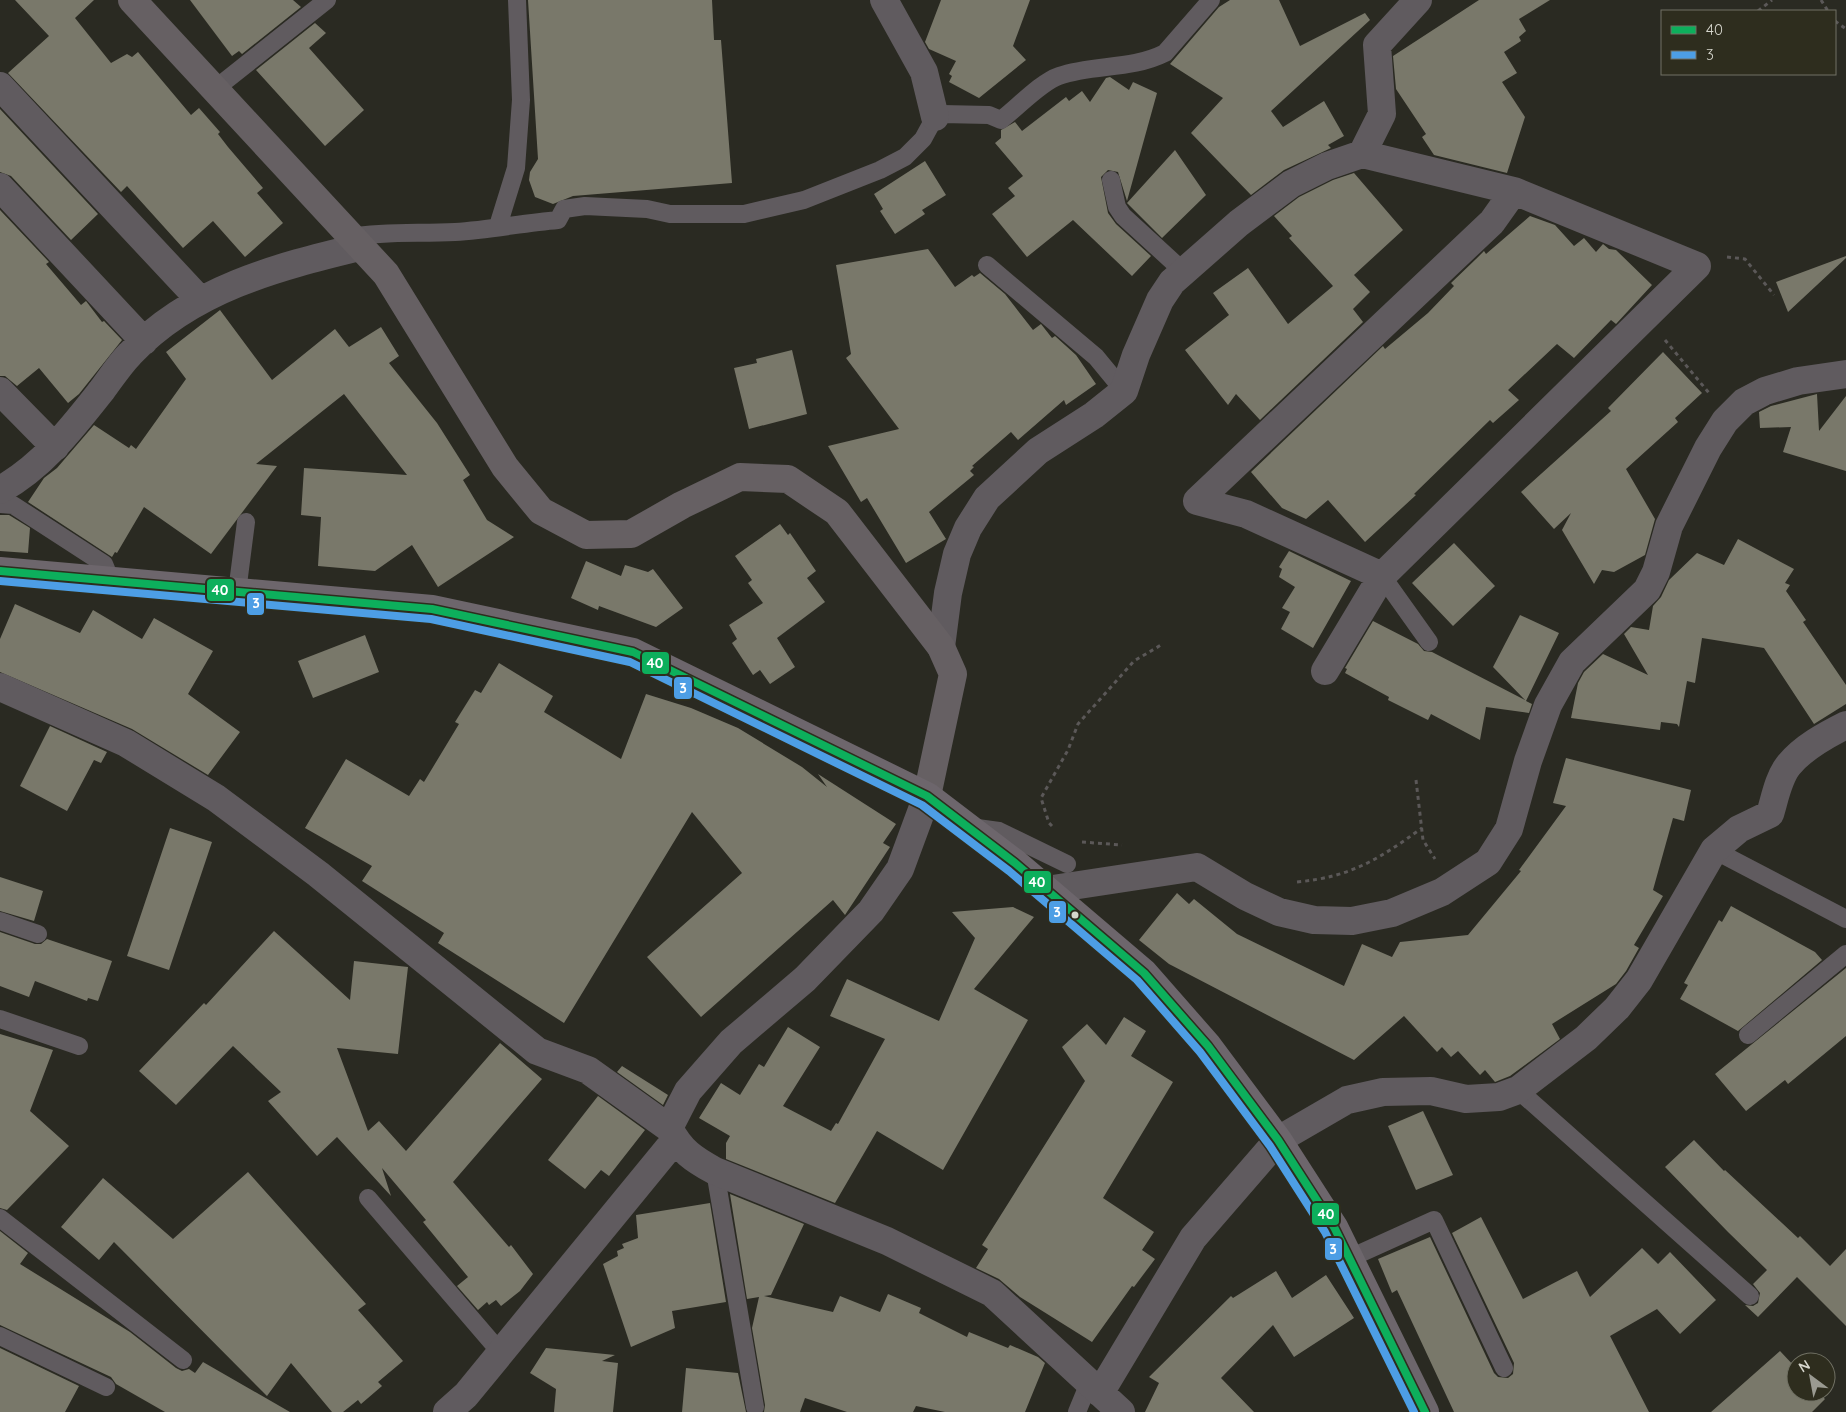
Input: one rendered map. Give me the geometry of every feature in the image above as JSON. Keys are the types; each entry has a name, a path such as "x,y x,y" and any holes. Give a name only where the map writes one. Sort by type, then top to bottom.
{"main road":[{"path":"0,571 432,609 633,652 927,796 1046,890 1144,973 1208,1046 1278,1140 1334,1227 1425,1412"}],"street":[{"path":"132,0 386,274 506,467 542,511 586,535 631,534 682,505 740,477 788,479 837,512 941,647 953,674 927,796 900,869 871,911 805,980 732,1042 688,1091 672,1134 501,1353 466,1395 447,1412"},
{"path":"884,0 924,72 935,117"},
{"path":"1362,154 1382,114 1377,44 1418,0"},
{"path":"0,86 200,300"},
{"path":"941,647 948,593 957,554 968,528 987,498 1038,451 1094,416 1124,391 1136,354 1160,300 1172,282 1239,223 1291,184 1327,166 1362,154 1514,192 1697,266 1382,576 1325,671"},
{"path":"0,187 144,341"},
{"path":"1382,576 1246,514 1197,500 1492,222 1514,192"},
{"path":"0,490 21,478 54,447 130,354 163,324 200,300 249,278 356,242"},
{"path":"1046,890 1198,868 1245,896 1279,912 1314,920 1352,921 1392,913 1439,894 1488,862 1509,829 1528,761 1548,705 1572,662 1647,590 1656,572 1669,526 1708,448 1730,417 1744,402 1765,391 1798,381 1846,374"},
{"path":"0,391 54,447"},
{"path":"0,687 126,743 216,798 318,874 537,1051 588,1070 672,1134 690,1157 715,1171 887,1241 992,1293 1121,1412"},
{"path":"1094,1388 1193,1238 1278,1140 1347,1100 1374,1094 1431,1091 1466,1099 1499,1097 1518,1090 1586,1038 1617,1008 1639,980 1714,850 1739,829 1770,814 1778,786 1788,766 1806,749 1846,725"}],"lane":[{"path":"215,90 327,0"},
{"path":"498,226 516,168 521,100 517,0"},
{"path":"356,242 382,232 478,230 558,220 564,208 585,206 711,215 744,214 804,200 880,170 905,156 923,139 935,117 942,114 966,113 989,115 1001,120 1045,82 1059,76 1132,65 1159,56 1165,53 1210,0"},
{"path":"1111,180 1117,207 1123,216 1183,271"},
{"path":"987,265 1096,357 1124,391"},
{"path":"0,504 13,505 104,564 111,581"},
{"path":"237,592 246,522"},
{"path":"1382,576 1429,642"},
{"path":"968,827 999,831 1067,864"},
{"path":"1714,850 1846,920"},
{"path":"0,921 38,934"},
{"path":"1748,1035 1846,954"},
{"path":"0,1019 79,1046"},
{"path":"1518,1090 1750,1296"},
{"path":"715,1171 755,1406"},
{"path":"368,1198 501,1353"},
{"path":"0,1218 183,1360"},
{"path":"1350,1258 1434,1220 1504,1368"},
{"path":"0,1336 106,1387"},
{"path":"1077,1412 1094,1388"}],"path":[{"path":"1759,10 1772,0"},
{"path":"1697,266 1722,256 1745,259 1774,295"},
{"path":"1645,317 1730,417"},
{"path":"1055,829 1048,823 1041,798 1068,750 1078,724 1134,661 1161,646"},
{"path":"1416,780 1423,840 1437,864 1439,894"},
{"path":"1290,883 1350,872 1398,845 1422,828"},
{"path":"1076,841 1124,845 1115,848"}],"building":[{"path":"15,0 94,0 75,18 111,63 127,54 132,57 138,52 191,115 199,108 220,132 218,134 228,147 263,188 257,193 283,223 245,257 213,221 183,248 127,186 121,192 8,73 49,36"},
{"path":"190,0 293,0 301,7 242,54 239,51 232,56"},
{"path":"528,0 712,0 714,40 721,40 732,183 573,196 553,204 535,197 529,180 530,172 538,159"},
{"path":"941,0 1030,0 1013,46 1026,60 979,98 949,82 952,76 949,74 956,61 929,49 925,42"},
{"path":"1230,0 1279,0 1300,46 1365,13 1370,20 1271,111 1283,127 1324,101 1344,136 1328,145 1331,148 1284,170 1251,195 1191,133 1223,98 1170,64 1219,7"},
{"path":"1479,0 1550,0 1519,19 1526,31 1519,37 1521,41 1504,52 1517,73 1502,82 1525,117 1507,173 1434,155 1422,137 1426,134 1396,89 1393,56"},
{"path":"315,23 326,33 309,48 364,110 325,146 256,70"},
{"path":"1110,77 1129,90 1133,82 1157,93 1127,201 1118,172 1108,170 1101,177 1108,213 1116,224 1151,256 1132,276 1073,220 1027,257 992,214 1015,196 1008,188 1023,176 995,143 1001,138 1001,130 1015,122 1022,131 1066,97 1069,101 1082,91 1090,102 1106,78"},
{"path":"0,109 98,214 71,240 11,176 0,172"},
{"path":"1175,150 1206,195 1162,238 1127,203"},
{"path":"925,161 946,195 922,210 925,214 895,234 880,211 883,209 874,194"},
{"path":"1354,173 1403,230 1354,275 1370,292 1353,309 1363,322 1260,420 1236,394 1228,405 1185,350 1229,315 1213,293 1248,268 1288,324 1333,286 1289,238 1292,236 1274,216 1299,197 1333,180"},
{"path":"0,210 49,262 46,264 81,305 86,301 102,322 104,321 122,340 79,394 68,403 39,368 17,386 5,376 0,376"},
{"path":"1530,216 1555,225 1574,246 1584,238 1596,252 1603,244 1609,249 1616,250 1652,285 1616,324 1611,320 1574,358 1557,344 1508,390 1519,400 1493,423 1490,420 1414,494 1416,495 1365,542 1328,500 1306,519 1282,508 1251,472 1383,346 1385,349 1428,313 1454,286 1451,283 1484,251 1486,254"},
{"path":"928,249 955,287 972,275 974,277 980,273 1005,294 1033,330 1041,324 1052,338 1055,336 1076,355 1096,384 1066,405 1064,400 1018,440 1011,432 972,466 974,467 970,471 974,475 929,512 946,539 906,563 867,498 861,502 828,446 899,429 846,358 851,354 836,265"},
{"path":"1846,256 1846,258 1788,312 1776,282"},
{"path":"220,310 272,380 335,329 349,347 381,327 399,356 389,363 437,423 470,475 463,480 487,520 514,537 438,587 412,545 375,571 318,566 321,517 301,515 304,468 407,475 344,394 256,464 277,466 211,554 144,507 117,553 115,552 112,557 28,502 44,478 57,468 94,425 129,448 131,445 136,449 186,379 166,352"},
{"path":"792,350 807,414 749,429 734,368 757,363 756,359"},
{"path":"1663,352 1702,393 1675,418 1678,422 1626,469 1655,519 1645,555 1614,572 1602,570 1594,584 1562,530 1571,513 1554,529 1521,492 1611,411 1608,408"},
{"path":"1817,394 1819,431 1846,396 1846,471 1783,452 1791,427 1760,428 1759,412 1771,406"},
{"path":"0,515 9,515 30,528 28,553 0,551"},
{"path":"780,524 788,535 790,533 816,571 807,578 825,602 777,638 795,667 770,684 760,670 753,675 732,643 737,639 729,625 763,603 748,583 752,580 735,556"},
{"path":"1738,539 1794,569 1785,583 1790,585 1786,591 1806,620 1803,622 1846,685 1846,704 1814,724 1764,648 1702,638 1695,683 1687,681 1679,727 1677,724 1661,722 1660,730 1571,718 1578,683 1584,672 1603,654 1648,675 1624,634 1631,627 1649,630 1653,606 1661,597 1669,580 1697,553 1724,565"},
{"path":"1454,543 1495,586 1453,626 1412,583"},
{"path":"1289,551 1351,581 1313,648 1281,629 1290,612 1282,608 1295,587 1279,577 1282,569 1279,567"},
{"path":"586,561 621,576 625,565 648,572 653,569 683,608 656,627 599,606 598,610 571,598"},
{"path":"15,604 80,633 93,610 142,639 154,618 213,651 188,694 240,732 208,775 132,729 0,672 0,639"},
{"path":"1520,615 1559,633 1526,701 1532,704 1529,713 1486,707 1480,740 1431,714 1428,720 1388,700 1389,697 1345,673 1347,669 1345,668 1373,621 1418,644 1424,651 1432,652 1525,700 1493,667"},
{"path":"365,635 379,672 313,698 298,661"},
{"path":"499,663 553,696 544,712 621,759 646,694 691,708 738,728 802,767 827,787 818,774 896,824 883,843 890,847 845,915 833,900 701,1017 647,957 742,873 692,812 564,1023 438,943 444,933 362,881 372,866 305,828 346,759 409,796 420,779 424,782 459,724 455,722 475,690 481,693"},
{"path":"50,726 107,752 101,763 94,760 67,811 20,786"},
{"path":"1566,758 1691,790 1684,821 1673,818 1653,890 1663,896 1634,945 1639,948 1626,971 1616,984 1552,1024 1560,1039 1510,1076 1495,1082 1485,1070 1480,1075 1458,1051 1451,1057 1442,1047 1437,1052 1404,1016 1354,1060 1169,964 1139,940 1177,893 1189,904 1194,899 1237,934 1344,986 1362,944 1392,957 1400,942 1468,935 1521,871 1519,870 1566,806 1553,803"},
{"path":"170,828 212,842 169,970 127,956"},
{"path":"0,877 43,891 34,921 0,911"},
{"path":"1731,906 1815,952 1822,960 1738,1031 1680,999 1688,985 1684,983 1719,920 1722,922"},
{"path":"1013,907 1034,917 974,989 1028,1020 943,1170 877,1131 835,1203 726,1159 726,1143 730,1136 699,1118 721,1083 740,1095 759,1064 764,1067 788,1027 820,1047 783,1106 831,1131 836,1123 838,1124 885,1039 830,1016 847,979 939,1021 975,938 952,912"},
{"path":"274,931 350,1000 354,961 408,967 398,1054 337,1048 368,1131 379,1121 406,1151 500,1043 542,1079 453,1182 509,1247 511,1245 533,1274 520,1291 501,1306 496,1300 489,1305 487,1302 478,1310 457,1286 468,1277 423,1222 426,1220 382,1168 391,1196 337,1137 317,1156 268,1101 281,1092 233,1046 176,1105 139,1071 204,1003 206,1005"},
{"path":"0,932 35,944 41,944 47,939 112,961 98,1001 88,998 87,1001 35,981 29,997 0,986"},
{"path":"1846,968 1846,1036 1788,1084 1785,1080 1746,1111 1715,1074"},
{"path":"1124,1017 1146,1031 1131,1056 1173,1082 1103,1198 1154,1232 1142,1250 1155,1259 1134,1287 1132,1286 1092,1342 1020,1297 999,1279 976,1268 988,1249 982,1245 1085,1081 1062,1047 1087,1024 1106,1045"},
{"path":"0,1034 53,1050 30,1111 69,1146 7,1210 0,1208"},
{"path":"622,1066 668,1095 663,1105 617,1072"},
{"path":"598,1096 645,1130 609,1176 601,1170 585,1189 548,1160"},
{"path":"1423,1111 1453,1175 1416,1190 1388,1126"},
{"path":"1694,1140 1724,1171 1798,1238 1800,1236 1830,1266 1846,1249 1846,1326 1797,1277 1758,1317 1745,1305 1753,1306 1758,1303 1760,1293 1753,1284 1767,1270 1665,1167"},
{"path":"248,1172 366,1304 358,1310 403,1361 378,1382 382,1386 361,1404 358,1400 343,1412 332,1412 291,1363 267,1396 114,1242 99,1260 61,1227 103,1178 173,1239"},
{"path":"730,1194 804,1224 771,1295 764,1296 833,1312 840,1296 880,1312 888,1294 921,1308 919,1313 967,1337 969,1332 1008,1348 1010,1345 1038,1357 1045,1363 1025,1412 945,1412 916,1406 913,1412 847,1412 805,1398 800,1412 764,1412 765,1405 752,1328 759,1297 747,1299"},
{"path":"710,1203 726,1302 672,1311 675,1328 631,1347 603,1264 618,1256 617,1251 624,1248 622,1244 638,1238 636,1215"},
{"path":"1481,1217 1523,1299 1577,1271 1590,1297 1642,1248 1658,1264 1670,1252 1716,1300 1680,1334 1657,1309 1610,1336 1649,1412 1454,1412 1397,1290 1392,1293 1378,1259 1430,1237 1494,1373 1498,1377 1508,1378 1513,1374 1514,1363 1452,1233"},
{"path":"0,1231 28,1253 20,1264 130,1332 176,1368 182,1371 189,1369 195,1373 203,1362 290,1412 165,1412 116,1384 111,1377 0,1325"},
{"path":"1276,1271 1292,1298 1326,1275 1354,1318 1294,1357 1273,1325 1221,1378 1254,1412 1145,1412 1159,1383 1149,1377 1231,1296 1233,1298"},
{"path":"0,1348 79,1386 65,1412 0,1412"},
{"path":"546,1348 615,1355 602,1361 618,1363 613,1412 554,1412 556,1389 530,1373"},
{"path":"1780,1351 1786,1357 1786,1402 1822,1402 1812,1412 1711,1412"},
{"path":"686,1368 738,1373 746,1412 682,1412"}],"transit line":[{"name":"40","path":"0,571 432,609 633,652 927,796 1015,863 1144,973 1208,1046 1278,1140 1334,1227 1425,1412"},
{"name":"3","path":"0,581 431,619 630,662 922,805 1009,871 1137,980 1200,1052 1270,1146 1325,1232 1414,1412"}]}
